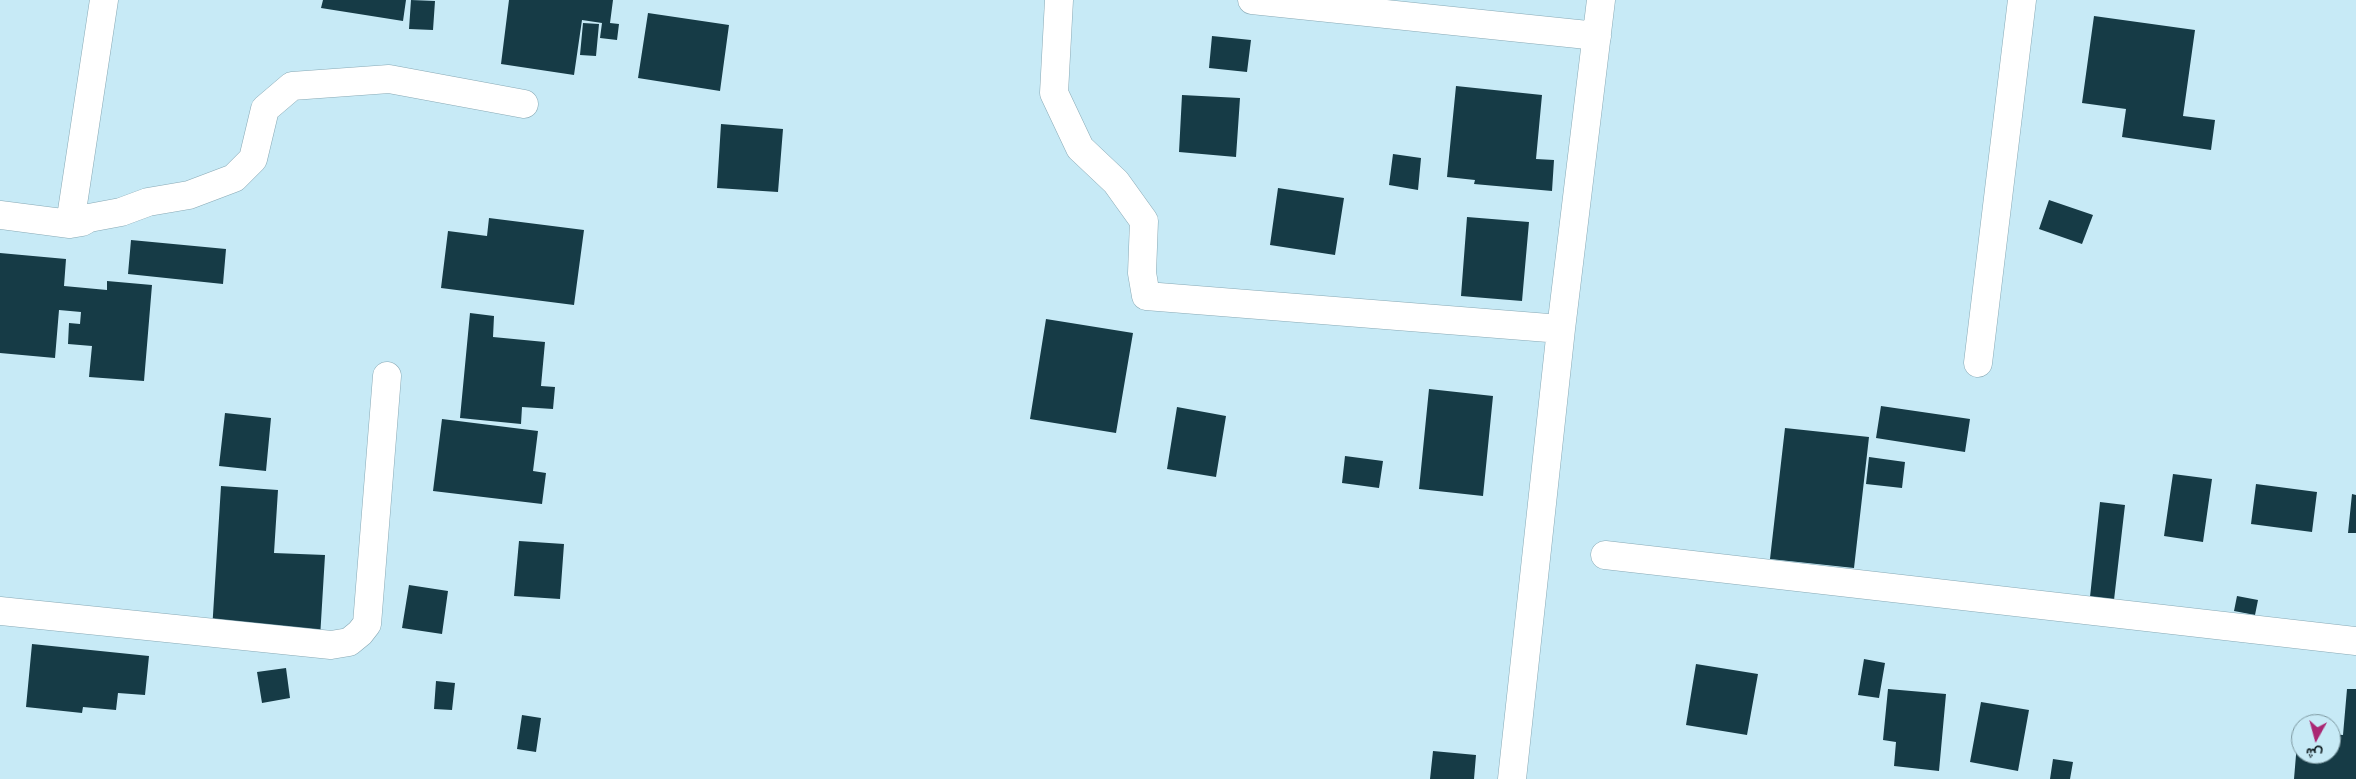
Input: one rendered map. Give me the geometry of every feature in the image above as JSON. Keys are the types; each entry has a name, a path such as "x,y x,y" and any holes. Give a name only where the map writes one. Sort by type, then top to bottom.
{"street":[{"path":"70,224 104,0"},
{"path":"1059,0 1054,93 1080,148 1116,182 1144,221 1142,273 1146,296 1561,329"},
{"path":"1252,0 1597,36"},
{"path":"1512,779 1561,329 1601,0"},
{"path":"1978,363 2022,0"},
{"path":"0,215 70,224 121,212 148,202 189,195 234,178 252,158 265,109 292,86 389,79 524,104"},
{"path":"0,611 331,645 349,642 360,634 366,624 387,376"},
{"path":"1605,555 2356,641"}],"building":[{"path":"323,0 406,0 403,21 321,8"},
{"path":"411,0 435,1 433,30 409,29"},
{"path":"509,0 613,0 610,23 619,24 617,40 600,38 602,23 582,20 574,75 501,64"},
{"path":"648,13 729,25 720,91 638,78"},
{"path":"2094,16 2195,30 2183,116 2215,120 2211,150 2122,137 2126,109 2082,103"},
{"path":"583,23 599,24 596,56 580,55"},
{"path":"1212,36 1251,40 1247,72 1209,68"},
{"path":"1456,86 1542,95 1536,159 1554,160 1552,191 1474,184 1475,180 1447,177"},
{"path":"1182,95 1240,98 1236,157 1179,152"},
{"path":"721,124 783,129 778,192 717,188"},
{"path":"1393,154 1421,158 1418,190 1389,185"},
{"path":"1278,188 1344,198 1335,255 1270,245"},
{"path":"2049,200 2093,215 2082,244 2039,229"},
{"path":"1467,217 1529,222 1522,301 1461,296"},
{"path":"489,218 584,230 574,305 441,288 448,231 487,236"},
{"path":"131,240 226,249 223,284 128,274"},
{"path":"0,253 66,259 64,286 107,290 107,281 152,285 144,381 89,377 92,346 68,344 69,323 80,324 81,312 59,310 55,358 0,353"},
{"path":"470,313 494,316 493,337 545,342 541,386 555,387 553,409 522,407 521,424 460,418"},
{"path":"1046,319 1133,333 1116,433 1030,419"},
{"path":"1429,389 1493,396 1483,496 1419,489"},
{"path":"1881,406 1970,419 1965,452 1876,438"},
{"path":"1177,407 1226,416 1216,477 1167,469"},
{"path":"225,413 271,418 266,471 219,466"},
{"path":"442,419 538,431 533,471 546,473 542,504 433,491"},
{"path":"1785,428 1869,437 1854,568 1770,559"},
{"path":"1345,456 1383,461 1379,488 1342,483"},
{"path":"1869,457 1905,462 1902,488 1866,484"},
{"path":"2173,474 2212,479 2203,542 2164,536"},
{"path":"2256,484 2317,492 2312,532 2251,524"},
{"path":"221,486 278,490 274,553 325,555 320,638 212,631"},
{"path":"2352,494 2356,495 2356,533 2348,533"},
{"path":"2100,502 2125,505 2114,600 2090,597"},
{"path":"519,541 564,544 560,599 514,596"},
{"path":"409,585 448,591 442,634 402,628"},
{"path":"2237,596 2258,600 2255,615 2234,611"},
{"path":"32,644 149,656 145,695 118,693 116,710 83,707 82,713 26,707"},
{"path":"1864,659 1885,663 1879,698 1858,695"},
{"path":"1696,664 1758,674 1747,735 1686,725"},
{"path":"286,668 290,698 262,703 257,672"},
{"path":"436,681 455,683 452,710 434,709"},
{"path":"1888,689 1946,694 1939,771 1894,766 1896,742 1883,740"},
{"path":"2347,689 2356,689 2356,779 2294,779 2295,764 2341,764 2341,735 2343,735"},
{"path":"1981,702 2029,710 2018,771 1970,762"},
{"path":"522,715 541,718 536,752 517,749"},
{"path":"1433,751 1476,755 1474,779 1430,779"},
{"path":"2053,759 2073,762 2070,779 2050,779"}]}
